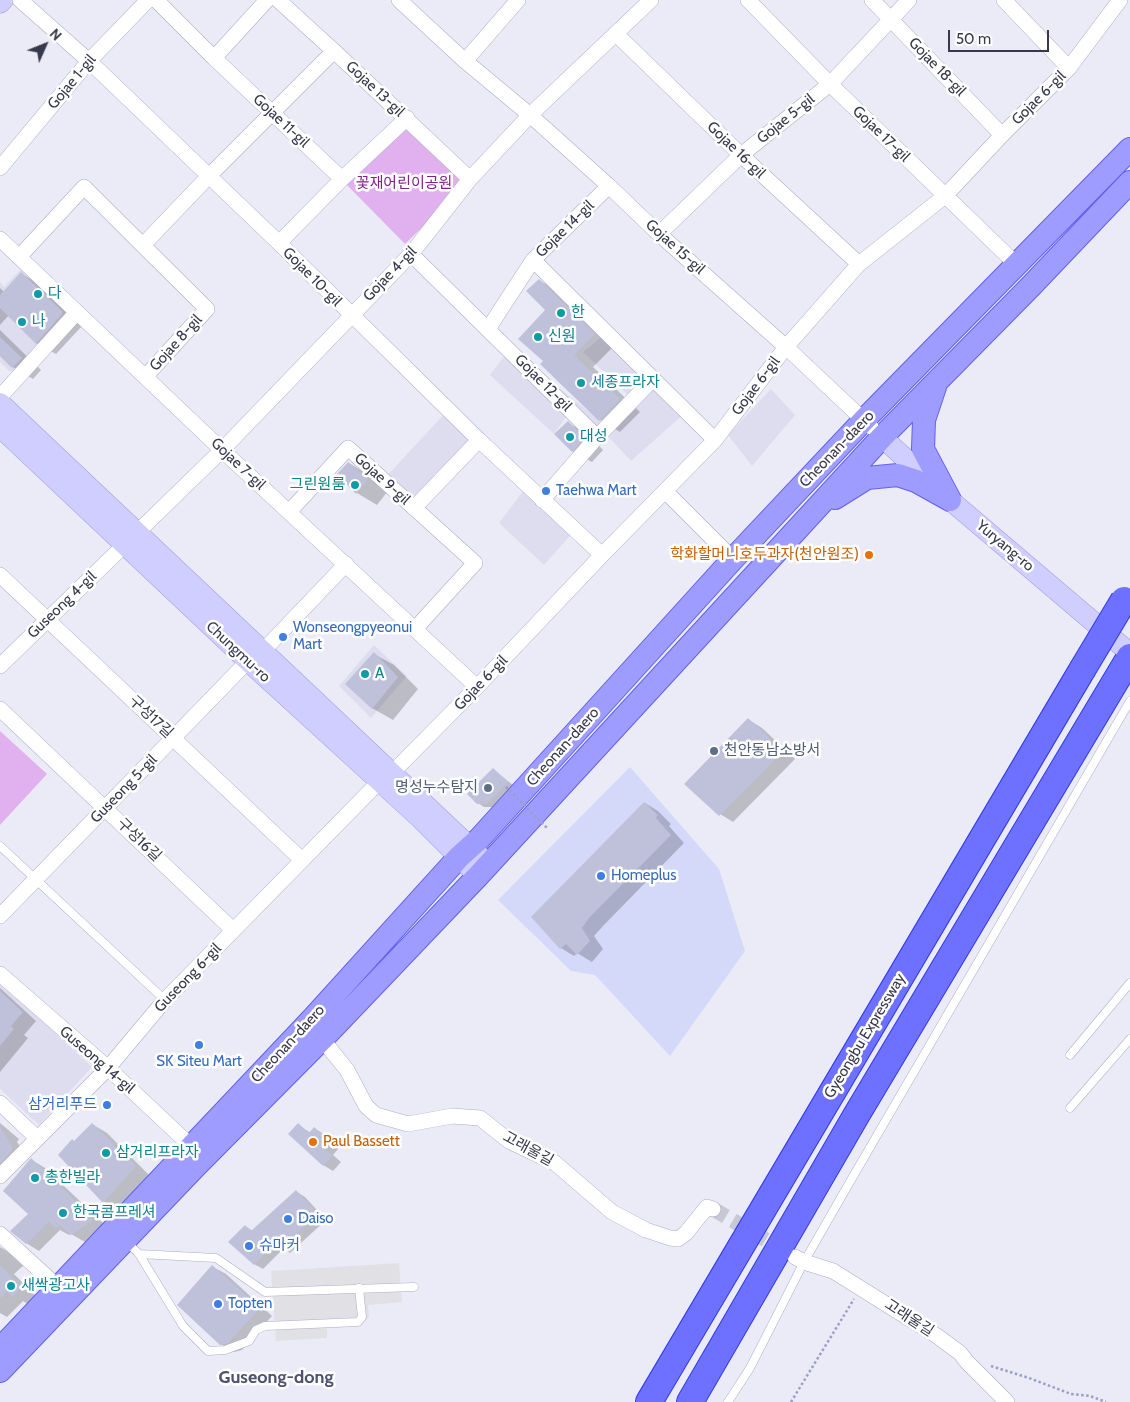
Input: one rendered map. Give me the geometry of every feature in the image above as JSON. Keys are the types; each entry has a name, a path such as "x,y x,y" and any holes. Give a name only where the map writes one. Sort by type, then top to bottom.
{"highway":[{"name":"Gyeongbu Expressway","path":"649,1402 1127,594"},
{"path":"690,1402 857,1114 1119,698 1130,657"}],"main road":[{"name":"Cheonan-daero","path":"0,1349 314,1017 733,559 864,420 1130,148"},
{"name":"Cheonan-daero","path":"0,1371 132,1248 196,1166 322,1039 483,870 882,437 1032,285 1130,182"},
{"path":"937,382 924,420 923,449 950,500"},
{"name":"Chungmu-ro","path":"0,403 130,538 483,870"},
{"name":"Chungmu-ro","path":"0,427 130,538"},
{"name":"Yuryang-ro","path":"882,437 950,500 1130,653"},
{"path":"813,511 868,478 898,475 916,481 950,500"}],"street":[{"name":"Gojae 10-gil","path":"20,0 89,61 279,243 479,440 602,555"},
{"name":"Gojae 1-gil","path":"0,168 89,61 148,0"},
{"name":"Gojae 11-gil","path":"156,0 214,58 342,179"},
{"path":"214,58 267,0"},
{"name":"Gojae 13-gil","path":"278,0 407,118 470,179"},
{"name":"Gojae 15-gil","path":"399,0 465,61 530,115 609,186 882,437"},
{"path":"465,61 518,0"},
{"name":"Gojae 4-gil","path":"130,538 222,450 411,254 470,179 530,115 651,0"},
{"name":"Gojae 17-gil","path":"748,0 830,84 1017,265"},
{"name":"Gojae 18-gil","path":"872,0 1002,134"},
{"name":"Gojae 5-gil","path":"659,234 740,155 830,84 909,0"},
{"path":"1004,0 1069,68"},
{"name":"Gojae 6-gil","path":"385,778 477,687 602,555 715,440 786,347 859,264 945,196 1002,134 1069,68 1120,0"},
{"name":"Gojae 16-gil","path":"616,34 740,155 859,264"},
{"path":"143,245 334,51"},
{"path":"279,243 342,179 407,118"},
{"name":"Gojae 14-gil","path":"609,186 533,260 652,380 715,440"},
{"name":"Gojae 8-gil","path":"19,257 84,187 207,309 145,377"},
{"name":"Gojae 7-gil","path":"0,239 288,512 477,687"},
{"name":"Gojae 12-gil","path":"411,254 597,437"},
{"path":"488,329 533,260"},
{"path":"0,397 77,312"},
{"path":"542,500 597,437 652,380"},
{"name":"Gojae 9-gil","path":"414,508 479,440"},
{"name":"Gojae 9-gil","path":"288,512 348,448 475,563 415,629"},
{"path":"665,491 733,559"},
{"name":"Guseong 4-gil","path":"0,666 130,538"},
{"name":"Chungmu-ro","path":"255,656 346,564"},
{"name":"구성17길","path":"0,575 302,860"},
{"name":"Guseong 5-gil","path":"0,916 255,656"},
{"name":"구성16길","path":"0,709 233,930"},
{"name":"Guseong 6-gil","path":"0,1176 108,1068 165,1000 385,778"},
{"name":"Guseong 14-gil","path":"0,974 108,1068 192,1147"},
{"name":"고래울길","path":"322,1039 347,1070 366,1106 376,1115 408,1124 452,1116 480,1118 509,1141 555,1163 612,1212 646,1230 670,1238 678,1239 686,1233 707,1207 713,1209"},
{"path":"0,1103 37,1138"},
{"path":"0,1234 59,1288"},
{"name":"고래울길","path":"799,1260 832,1271 938,1336 960,1353 1007,1402"}],"lane":[{"path":"728,1402 750,1368 799,1260 1119,698"},
{"path":"0,846 165,1000"},
{"path":"1070,1055 1130,983"},
{"path":"1070,1108 1130,1039"},
{"path":"132,1248 183,1326 208,1351 225,1350 249,1341 256,1330 265,1326 358,1322 362,1317 360,1288"},
{"path":"132,1248 216,1258 265,1292 414,1287"}],"path":[{"path":"506,787 547,828"},
{"path":"791,1402 861,1288"},
{"path":"967,1362 986,1365 1029,1378 1071,1394 1090,1396 1106,1402"}],"shaded area":[{"path":"24,266 69,308 67,315 15,371 9,371 0,362 0,282 4,287"},
{"path":"606,333 686,412 631,461 603,431 570,411 554,434 490,375 509,350 608,426 633,400 583,352"},
{"path":"771,389 795,415 752,466 728,435"},
{"path":"448,410 474,436 409,503 383,480"},
{"path":"527,486 575,530 544,565 499,523"},
{"path":"374,645 407,676 371,718 339,686"},
{"path":"630,767 719,869 745,951 670,1056 595,975 571,971 498,900"},
{"path":"0,982 92,1067 39,1125 0,1089"},
{"path":"399,1263 402,1302 368,1305 369,1317 361,1326 327,1328 327,1338 276,1341 271,1271"}],"green space":[{"name":"꽃재어린이공원","path":"408,128 460,178 460,190 405,244 345,183 401,129"},
{"path":"0,731 47,774 0,825"}],"building":[{"path":"21,272 62,311 62,314 36,344 0,308 0,295"},
{"path":"539,279 595,334 574,355 620,399 599,421 540,364 543,361 518,339 545,310 526,291"},
{"path":"0,337 22,358 12,368 0,356"},
{"name":"대성","path":"568,421 584,438 572,452 554,434"},
{"name":"그린원룸","path":"348,462 368,479 356,494 337,474"},
{"path":"374,652 398,677 372,709 345,684"},
{"name":"천안동남소방서","path":"748,718 783,751 719,816 684,784"},
{"name":"명성누수탐지","path":"493,768 508,782 487,804 477,804 467,794"},
{"name":"Homeplus","path":"644,802 658,815 656,818 671,835 589,918 582,928 590,941 577,955 566,944 560,949 531,917"},
{"path":"0,991 23,1012 11,1026 14,1029 0,1046"},
{"path":"92,1123 136,1166 103,1203 58,1155 72,1139 74,1141"},
{"name":"Paul Bassett","path":"298,1123 309,1133 314,1127 330,1142 324,1148 332,1156 323,1166 288,1134"},
{"path":"0,1127 11,1144 12,1150 0,1163"},
{"path":"31,1158 93,1220 71,1235 60,1225 55,1228 49,1221 26,1244 10,1231 28,1214 3,1191"},
{"name":"Daiso","path":"296,1190 318,1214 280,1249 275,1243 254,1265 228,1242 245,1225 251,1231"},
{"name":"새싹광고사","path":"0,1265 21,1287 13,1297 7,1291 0,1298"},
{"path":"212,1265 260,1308 228,1343 220,1345 177,1305"}],"tunnel":[{"path":"713,1209 785,1251"}],"place":[{"name":"다","path":"38,294"},
{"name":"한","path":"561,313"},
{"name":"나","path":"22,322"},
{"name":"신원","path":"538,337"},
{"name":"세종프라자","path":"581,383"},
{"name":"대성","path":"570,437"},
{"name":"그린원룸","path":"355,485"},
{"name":"Taehwa Mart","path":"546,491"},
{"name":"학화할머니호두과자(천안원조)","path":"869,555"},
{"name":"Wonseongpyeonui Mart","path":"283,637"},
{"name":"A","path":"365,674"},
{"name":"천안동남소방서","path":"714,751"},
{"name":"명성누수탐지","path":"488,788"},
{"name":"Homeplus","path":"601,876"},
{"name":"SK Siteu Mart","path":"199,1045"},
{"name":"삼거리푸드","path":"107,1105"},
{"name":"Paul Bassett","path":"313,1142"},
{"name":"삼거리프라자","path":"106,1153"},
{"name":"총한빌라","path":"35,1178"},
{"name":"한국콤프레셔","path":"63,1213"},
{"name":"Daiso","path":"288,1219"},
{"name":"슈마커","path":"249,1246"},
{"name":"새싹광고사","path":"11,1286"},
{"name":"Topten","path":"218,1304"}],"district":[{"name":"Guseong-dong","path":"276,1378"}]}
